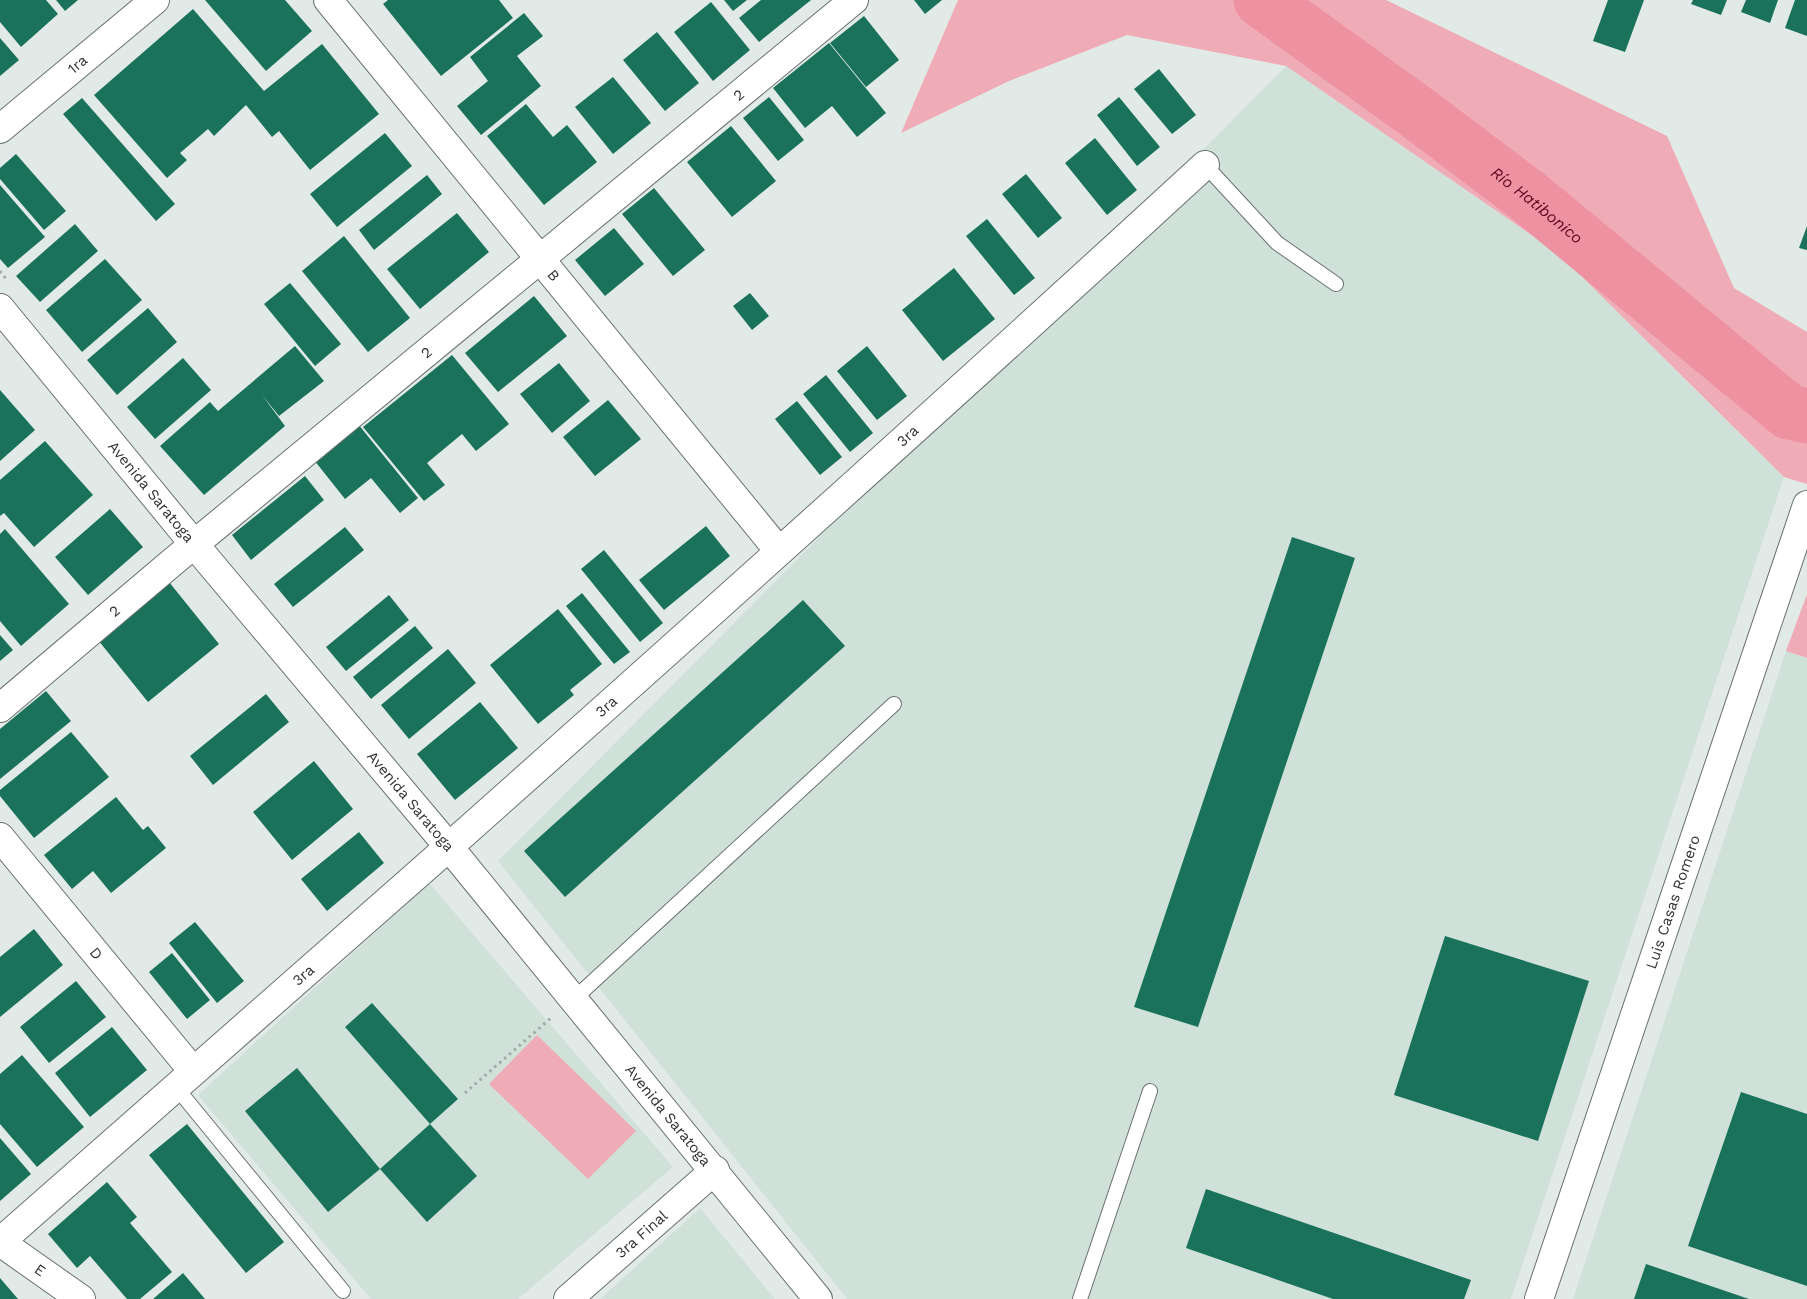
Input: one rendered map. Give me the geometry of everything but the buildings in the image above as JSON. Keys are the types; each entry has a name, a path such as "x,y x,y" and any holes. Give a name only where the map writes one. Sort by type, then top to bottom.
{"street":[{"name":"1ra","path":"0,129 155,0"},
{"name":"B","path":"328,0 779,551"},
{"name":"2","path":"0,708 194,544 854,0"},
{"name":"3ra","path":"0,1242 184,1078 449,847 1205,165"},
{"name":"Avenida Saratoga","path":"0,308 194,544 449,847 818,1299"},
{"name":"Luis Casas Romero","path":"1539,1299 1807,505"},
{"name":"D","path":"0,837 184,1078"},
{"name":"3ra Final","path":"568,1299 714,1170"},
{"name":"E","path":"0,1242 80,1299"}],"lane":[{"path":"1205,165 1276,243 1336,284"},
{"path":"574,999 894,704"},
{"path":"184,1078 343,1292"},
{"path":"1080,1299 1150,1091"}],"path":[{"path":"464,1093 553,1016"}],"shaded area":[{"path":"958,0 1386,0 1667,136 1734,288 1807,332 1807,484 1784,477 1559,254 1286,66 1127,35 1009,81 901,133"},
{"path":"1286,66 1559,254 1784,477 1511,1299 847,1299 498,861"},
{"path":"1807,594 1807,658 1786,651"},
{"path":"1786,651 1807,658 1807,1299 1573,1299"},
{"path":"429,883 673,1167 518,1299 371,1299 198,1095"},
{"path":"537,1035 636,1131 588,1179 489,1084"},
{"path":"700,1208 775,1299 600,1299"}],"waterway":[{"name":"Río Hatibonico","path":"1261,0 1415,111 1529,197 1789,412 1807,416"}]}
